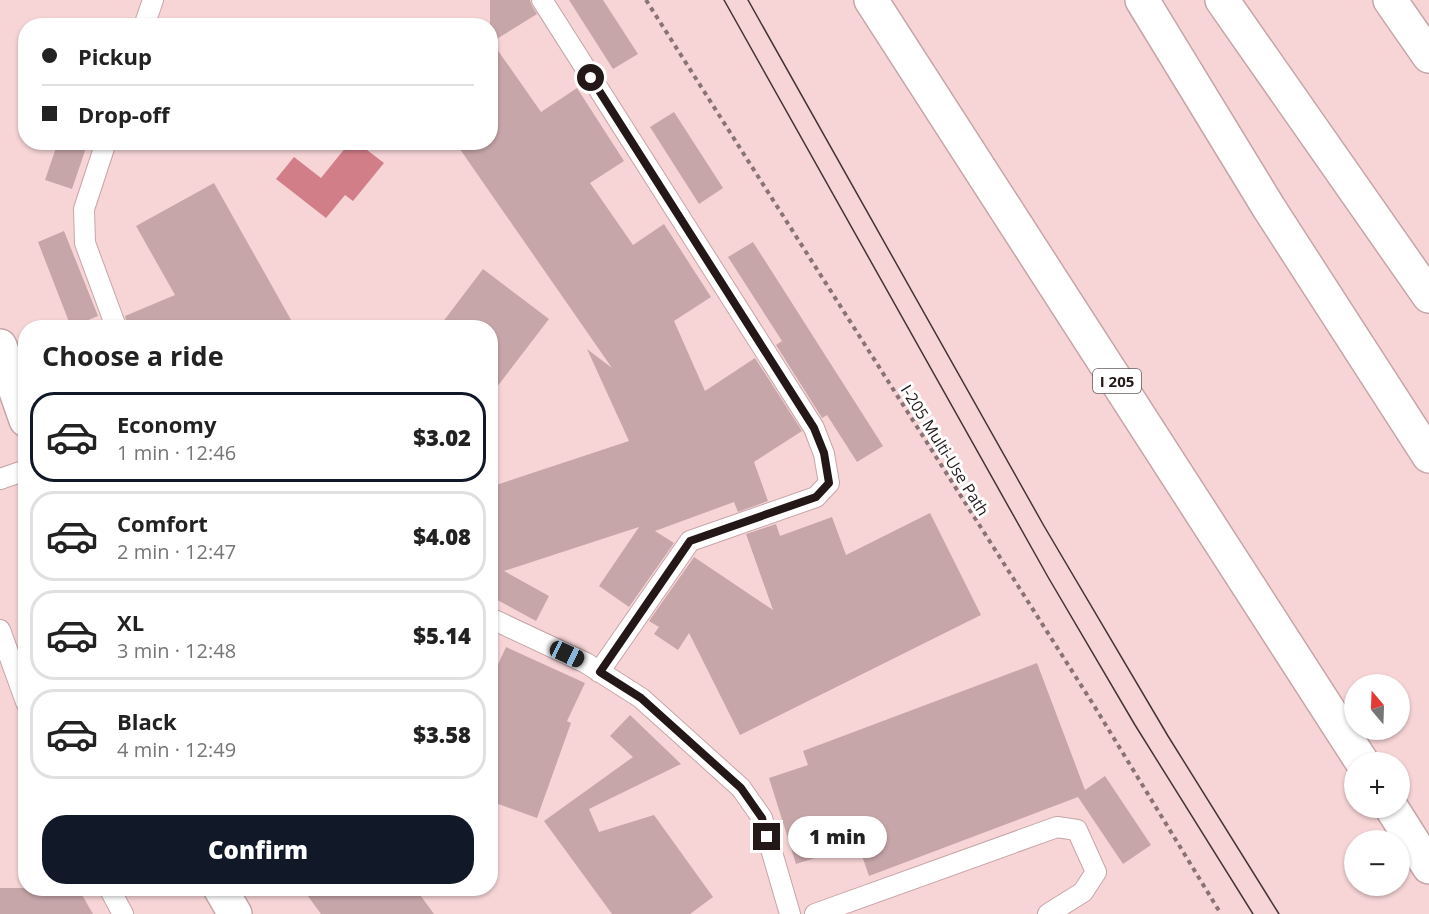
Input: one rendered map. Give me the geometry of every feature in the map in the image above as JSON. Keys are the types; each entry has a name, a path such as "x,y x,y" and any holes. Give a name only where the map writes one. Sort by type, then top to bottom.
{"main road":[{"name":"I 205","path":"871,0 1356,752"},
{"path":"1142,0 1269,208 1429,456"},
{"path":"1222,0 1429,296"},
{"path":"1390,0 1429,56"},
{"path":"0,346 18,397"},
{"path":"1397,818 1429,867"},
{"path":"225,896 235,914"}],"lane":[{"path":"147,18 153,0"},
{"path":"542,0 814,428 824,453 829,483 816,497 690,541 600,672"},
{"path":"103,150 84,209 85,243 113,320"},
{"path":"0,479 18,473"},
{"path":"498,622 586,663 641,698 741,788 762,818 790,914"},
{"path":"0,630 18,680"},
{"path":"815,914 1058,827 1077,830 1096,872 1083,892 1048,914"},
{"path":"113,896 123,914"}],"path":[{"name":"I-205 Multi-Use Path","path":"646,0 1093,704 1221,914"}],"shaded area":[{"path":"344,150 367,150 384,163 353,201 345,195 326,218 276,179 294,157 321,178"}],"building":[{"path":"490,0 530,0 537,14 498,38 498,18 490,18"},
{"path":"569,0 603,0 638,54 613,69"},
{"path":"498,51 541,112 577,88 624,161 590,183 633,245 664,224 711,297 674,321 705,391 755,358 802,431 754,462 768,501 738,512 734,502 655,531 674,543 629,607 599,586 639,527 504,571 549,596 536,621 498,600 498,484 629,441 587,349 612,368 461,150 498,150"},
{"path":"674,112 723,188 699,204 650,127"},
{"path":"55,150 85,150 72,189 45,180"},
{"path":"214,183 291,320 126,320 125,316 175,295 136,226"},
{"path":"64,231 98,316 88,320 68,320 38,242"},
{"path":"753,242 883,446 857,462 827,415 822,418 776,345 782,341 728,257"},
{"path":"483,269 549,319 498,386 498,320 444,320"},
{"path":"930,513 981,615 740,735 689,633 678,650 654,634 659,627 649,621 694,557 773,610 746,534 776,524 780,536 832,517 846,555"},
{"path":"506,647 585,683 567,721 571,723 537,818 498,804 498,664"},
{"path":"1037,663 1085,790 1105,776 1151,845 1123,864 1078,797 869,876 858,844 796,864 769,778 808,765 803,751"},
{"path":"630,715 681,764 589,809 599,832 654,815 713,897 690,914 612,914 544,821 633,757 610,736"},
{"path":"0,888 18,888 18,896 83,896 93,914 0,914"},
{"path":"308,896 421,896 434,914 321,914"}],"tram line":[{"path":"724,0 1048,577 1135,725 1253,914"},
{"path":"748,0 1044,526 1168,736 1279,914"}],"route":[{"path":"591,78 814,428 824,453 829,483 816,497 690,541 600,672 641,698 741,788 762,818 767,837"}]}
